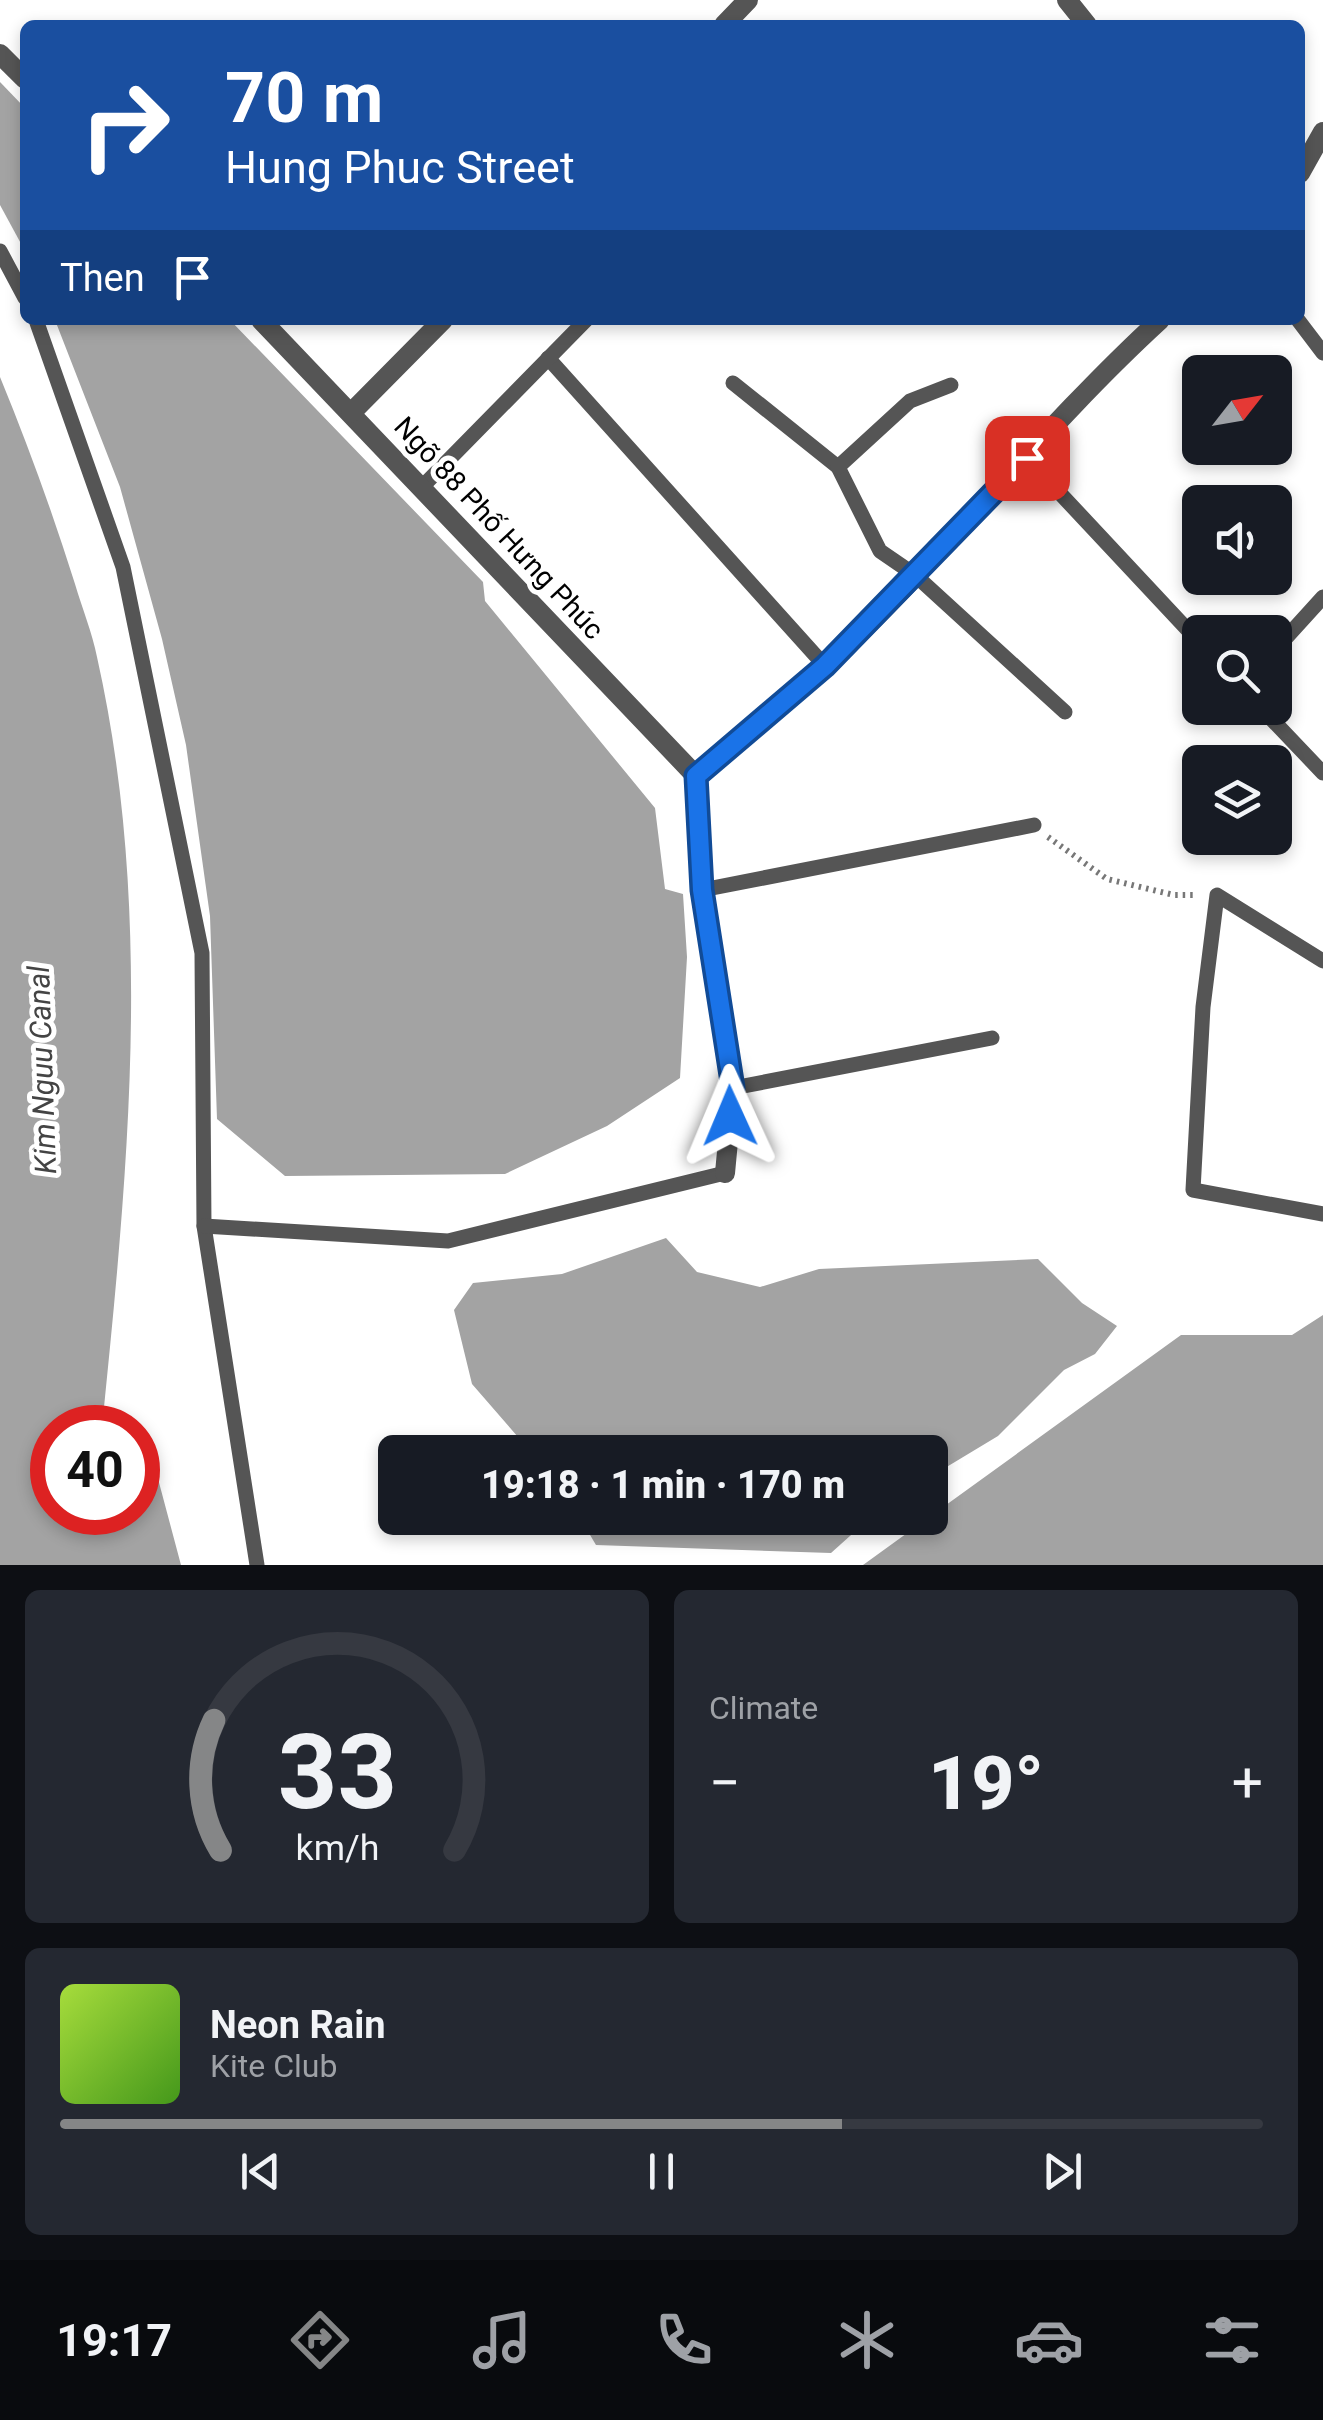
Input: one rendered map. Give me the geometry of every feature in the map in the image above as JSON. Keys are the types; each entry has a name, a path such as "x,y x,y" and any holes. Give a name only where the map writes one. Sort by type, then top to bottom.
{"street":[{"path":"729,20 748,0"},
{"path":"1067,0 1083,20"},
{"path":"0,54 20,75"},
{"path":"1305,164 1323,132"},
{"name":"Ngõ 88 Phố Hưng Phúc","path":"265,325 696,776"},
{"path":"351,413 439,325"},
{"path":"724,1173 733,1088 702,890 696,776 825,666 1027,458 1110,365 1154,325"}],"lane":[{"path":"0,251 20,289"},
{"path":"38,325 123,567 202,953 204,1226 258,1565"},
{"path":"422,487 581,325"},
{"path":"1302,325 1323,352"},
{"path":"548,358 825,666"},
{"path":"734,384 838,467 880,551 914,575 1064,712"},
{"path":"838,467 910,401 952,385"},
{"path":"1027,458 1182,624"},
{"path":"1292,631 1323,597"},
{"path":"1277,725 1323,773"},
{"path":"702,890 1034,824"},
{"path":"1323,961 1216,895 1203,1007 1193,1190 1323,1214"},
{"path":"733,1088 992,1038"},
{"path":"204,1226 448,1241 724,1173"}],"path":[{"path":"1034,824 1107,879 1174,895 1216,895"}],"water":[{"path":"0,82 20,103 20,242 0,205"},
{"path":"57,325 235,325 483,582 485,601 655,808 665,889 683,894 687,957 680,1078 607,1126 505,1174 285,1176 217,1119 210,916 186,745 162,639 120,487"},
{"name":"Kim Nguu Canal","path":"0,377 49,506 95,648 115,753 130,945 127,1138 104,1405 30,1405 30,1535 160,1535 160,1486 181,1565 0,1565"},
{"path":"666,1238 697,1272 760,1287 819,1269 1038,1259 1082,1303 1117,1326 1095,1354 1064,1370 998,1436 948,1466 948,1435 516,1435 472,1384 454,1310 473,1283 562,1274"},
{"path":"1323,1315 1323,1565 863,1565 904,1535 948,1535 948,1504 1181,1335 1292,1335"},
{"path":"590,1535 851,1535 831,1553 596,1545"}],"route":[{"path":"730,1116 733,1088 702,890 696,776 825,666 1027,458"}]}
